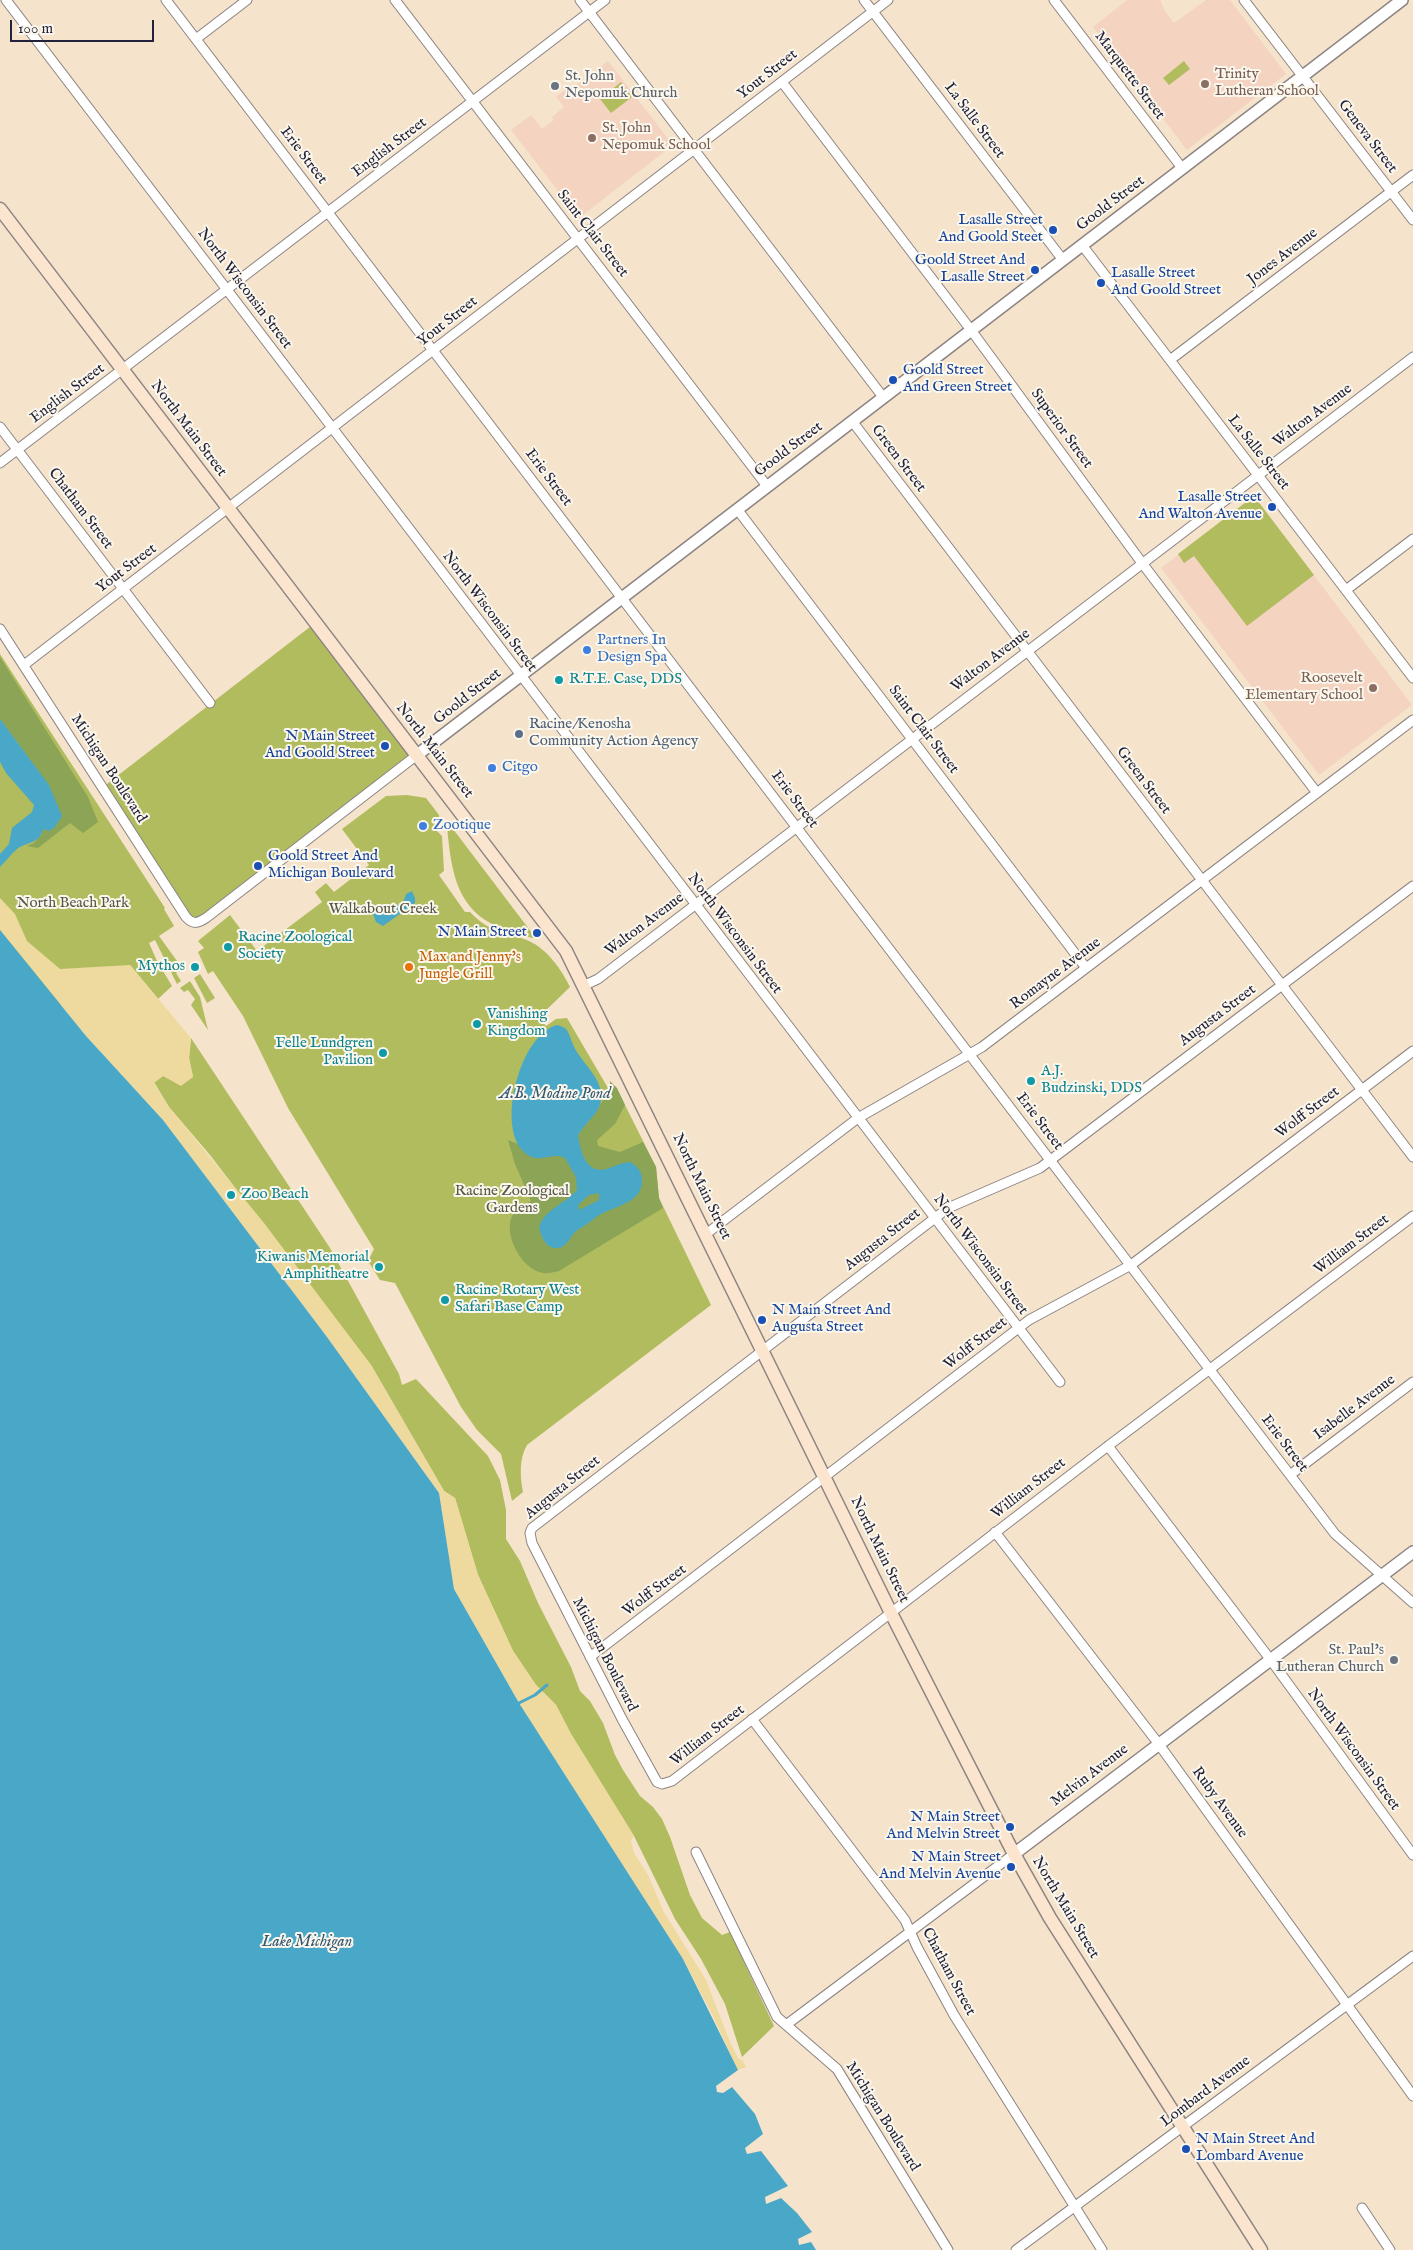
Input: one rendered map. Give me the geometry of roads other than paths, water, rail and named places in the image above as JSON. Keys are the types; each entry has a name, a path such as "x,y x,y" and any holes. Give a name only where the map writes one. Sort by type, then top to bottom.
{"main road":[{"name":"North Main Street","path":"0,209 556,935 584,985 891,1613 1014,1854 1050,1918 1261,2250"}],"street":[{"name":"North Wisconsin Street","path":"6,0 1060,1382"},
{"name":"Erie Street","path":"166,0 1335,1534 1413,1604"},
{"path":"196,39 246,0"},
{"name":"Saint Clair Street","path":"395,0 767,486"},
{"path":"580,0 883,397"},
{"name":"English Street","path":"0,463 605,0"},
{"name":"La Salle Street","path":"864,0 1063,260"},
{"name":"Yout Street","path":"24,665 888,0"},
{"name":"Marquette Street","path":"1054,0 1182,168"},
{"name":"Geneva Street","path":"1244,0 1413,220"},
{"name":"Goold Street","path":"195,923 206,918 1402,0"},
{"name":"Superior Street","path":"782,82 971,330 1142,563 1317,793"},
{"name":"Jones Avenue","path":"1170,360 1413,175"},
{"name":"La Salle Street","path":"1082,245 1413,678"},
{"name":"Walton Avenue","path":"584,985 598,979 796,826 1413,357"},
{"name":"Green Street","path":"852,421 1413,1158"},
{"name":"Chatham Street","path":"0,426 210,703"},
{"name":"Saint Clair Street","path":"737,509 1086,968"},
{"path":"1346,590 1413,539"},
{"name":"Michigan Boulevard","path":"0,629 186,917 195,923"},
{"name":"Romayne Avenue","path":"706,1234 858,1118 970,1055 1413,720"},
{"name":"Augusta Street","path":"530,1533 536,1524 948,1208 1040,1168 1413,886"},
{"name":"Wolff Street","path":"590,1657 1018,1328 1029,1320 1131,1265 1413,1051"},
{"name":"William Street","path":"662,1784 672,1781 995,1532 1413,1216"},
{"name":"Isabelle Avenue","path":"1290,1475 1413,1382"},
{"name":"North Wisconsin Street","path":"1108,1446 1270,1659 1413,1855"},
{"name":"Ruby Avenue","path":"995,1532 1158,1743 1413,2096"},
{"name":"Michigan Boulevard","path":"530,1533 532,1543 590,1657 656,1780 662,1784"},
{"name":"Melvin Avenue","path":"786,2025 1413,1552"},
{"name":"Chatham Street","path":"752,1719 905,1920 916,1947 954,2015 1102,2250"},
{"name":"Michigan Boulevard","path":"696,1852 777,2017 837,2068 948,2250"},
{"name":"Lombard Avenue","path":"1016,2250 1413,1956"},
{"path":"1362,2208 1390,2250"}],"water":[{"path":"0,719 49,785 62,816 54,828 49,831 43,829 36,840 17,849 0,867 0,854 9,844 12,828 32,812 34,805 6,773 0,762"},
{"path":"412,891 415,903 383,926 376,922 373,914 376,911 403,903 406,894"},
{"name":"Lake Michigan","path":"0,930 86,1036 163,1120 327,1337 439,1493 454,1589 519,1703 683,1959 738,2070 716,2086 717,2092 723,2093 732,2087 755,2114 763,2134 745,2148 747,2154 761,2151 788,2186 765,2197 766,2204 781,2198 797,2213 812,2232 798,2239 799,2245 811,2242 816,2250 0,2250"},
{"name":"A.B. Modine Pond","path":"557,1025 567,1030 575,1049 594,1074 600,1087 600,1105 578,1136 586,1161 589,1165 600,1170 630,1162 639,1169 642,1180 638,1193 628,1202 598,1216 576,1231 564,1246 557,1248 547,1244 539,1227 550,1211 577,1190 576,1177 565,1158 560,1156 533,1157 522,1150 515,1137 512,1120 517,1080 533,1044 544,1032","holes":["599,1193 599,1200 579,1210 578,1205 589,1195"]}],"waterway":[{"path":"519,1703 535,1695 547,1685"}],"place":[{"name":"Trinity Lutheran School","path":"1205,84"},
{"name":"St. John Nepomuk Church","path":"555,86"},
{"name":"St. John Nepomuk School","path":"592,138"},
{"name":"Lasalle Street And Goold Steet","path":"1053,230"},
{"name":"Goold Street And Lasalle Street","path":"1035,270"},
{"name":"Lasalle Street And Goold Street","path":"1101,283"},
{"name":"Goold Street And Green Street","path":"893,380"},
{"name":"Lasalle Street And Walton Avenue","path":"1272,507"},
{"name":"Partners In Design Spa","path":"587,650"},
{"name":"R.T.E. Case, DDS","path":"559,680"},
{"name":"Roosevelt Elementary School","path":"1373,688"},
{"name":"Racine/Kenosha Community Action Agency","path":"519,734"},
{"name":"N Main Street And Goold Street","path":"385,746"},
{"name":"Citgo","path":"492,768"},
{"name":"Zootique","path":"423,826"},
{"name":"Goold Street And Michigan Boulevard","path":"258,866"},
{"name":"N Main Street","path":"537,933"},
{"name":"Racine Zoological Society","path":"228,947"},
{"name":"Mythos","path":"195,967"},
{"name":"Max and Jenny's Jungle Grill","path":"409,967"},
{"name":"Vanishing Kingdom","path":"477,1024"},
{"name":"Felle Lundgren Pavilion","path":"383,1053"},
{"name":"A.J. Budzinski, DDS","path":"1031,1081"},
{"name":"Zoo Beach","path":"231,1195"},
{"name":"Kiwanis Memorial Amphitheatre","path":"379,1267"},
{"name":"Racine Rotary West Safari Base Camp","path":"445,1300"},
{"name":"N Main Street And Augusta Street","path":"762,1320"},
{"name":"St. Paul's Lutheran Church","path":"1394,1660"},
{"name":"N Main Street And Melvin Street","path":"1010,1827"},
{"name":"N Main Street And Melvin Avenue","path":"1011,1867"},
{"name":"N Main Street And Lombard Avenue","path":"1186,2149"}],"park label":[{"name":"North Beach Park","path":"73,904"},
{"name":"Walkabout Creek","path":"383,910"},
{"name":"Racine Zoological Gardens","path":"512,1200"}]}
